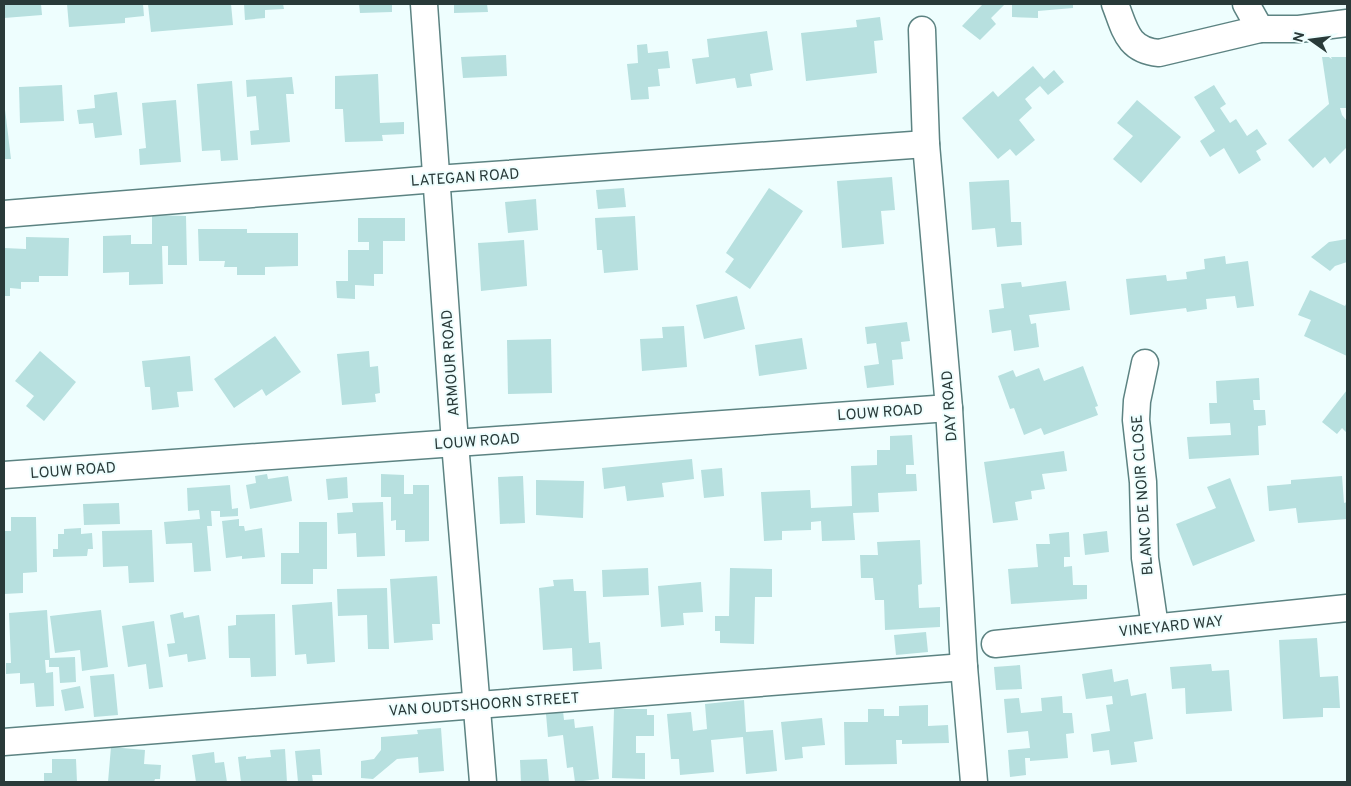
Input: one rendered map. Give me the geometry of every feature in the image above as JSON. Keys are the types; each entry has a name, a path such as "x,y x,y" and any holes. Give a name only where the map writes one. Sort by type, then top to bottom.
{"street":[{"name":"ARMOUR ROAD","path":"424,4 455,443 482,782"},
{"path":"1115,4 1130,41 1148,52 1159,53 1260,29 1299,29 1347,23"},
{"path":"1246,4 1260,29"},
{"name":"DAY ROAD","path":"922,30 926,144 949,408 964,666 974,782"},
{"name":"LATEGAN ROAD","path":"4,214 436,178 926,144"},
{"name":"BLANC DE NOIR CLOSE","path":"1145,363 1137,401 1136,420 1143,482 1145,558 1155,628"},
{"name":"LOUW ROAD","path":"4,476 949,408"},
{"name":"VINEYARD WAY","path":"995,644 1347,608"},
{"name":"VAN OUDTSHOORN STREET","path":"4,742 964,666"}],"building":[{"path":"4,4 41,4 42,15 4,18"},
{"path":"67,4 143,4 144,16 125,18 125,23 69,27"},
{"path":"148,4 231,4 233,25 151,32"},
{"path":"244,4 283,4 284,9 265,10 265,18 245,20"},
{"path":"359,4 392,4 392,12 360,13"},
{"path":"454,4 487,4 488,12 454,13"},
{"path":"983,4 1005,4 991,18 996,24 980,40 962,26"},
{"path":"1012,4 1073,4 1073,8 1038,11 1038,18 1012,17"},
{"path":"880,17 883,40 874,41 877,73 806,81 801,33 857,27 856,20"},
{"path":"767,31 773,70 750,74 752,86 737,88 735,78 696,84 692,59 709,57 707,39"},
{"path":"647,44 648,53 668,51 670,68 658,69 660,86 648,87 649,99 631,100 627,64 638,63 637,45"},
{"path":"506,55 507,76 463,78 461,57"},
{"path":"1322,57 1347,57 1347,108 1340,108 1342,115 1347,121 1347,147 1330,164 1325,157 1313,168 1288,140 1329,104"},
{"path":"1033,66 1044,79 1054,70 1064,82 1048,95 1040,86 1025,99 1032,108 1019,120 1035,140 1016,156 1010,149 998,159 962,118 993,91 998,97"},
{"path":"378,74 380,123 404,122 404,134 382,135 383,141 345,142 343,109 335,109 335,76"},
{"path":"292,77 294,94 286,94 290,142 251,145 250,131 259,130 256,96 247,97 246,80"},
{"path":"232,81 238,160 221,161 220,150 202,151 197,84"},
{"path":"62,85 64,121 20,123 19,87"},
{"path":"1214,85 1226,104 1220,108 1230,123 1236,119 1247,136 1257,129 1267,144 1256,151 1261,160 1239,174 1224,148 1210,157 1200,141 1215,131 1194,97"},
{"path":"117,92 122,135 95,138 93,123 79,124 77,110 95,108 94,95"},
{"path":"176,100 181,162 140,165 139,149 146,148 142,103"},
{"path":"1137,100 1181,137 1141,183 1113,159 1133,136 1117,123"},
{"path":"4,101 11,159 4,159"},
{"path":"892,177 895,210 881,211 884,244 842,248 837,181"},
{"path":"1009,180 1011,222 1021,222 1022,245 997,247 995,228 972,230 969,182"},
{"path":"624,188 626,207 598,209 596,190"},
{"path":"769,188 803,211 750,289 725,272 734,259 726,253"},
{"path":"536,199 538,230 508,233 505,202"},
{"path":"152,215 186,216 187,265 168,265 168,246 162,246 163,284 129,285 129,272 103,273 103,236 131,235 131,244 152,244"},
{"path":"635,216 638,270 604,273 602,250 597,250 595,218"},
{"path":"358,218 405,218 405,241 383,241 383,274 374,274 374,286 355,285 355,299 337,298 336,281 348,281 348,250 369,250 369,242 358,242"},
{"path":"198,229 247,229 247,233 298,233 298,266 265,267 265,275 237,275 237,267 224,267 225,261 199,261"},
{"path":"26,237 69,238 68,276 39,276 39,282 21,282 21,289 10,288 10,296 4,296 4,248 26,249"},
{"path":"1347,239 1347,262 1335,266 1330,271 1311,257 1329,242"},
{"path":"524,240 527,286 481,291 478,243"},
{"path":"1225,256 1226,264 1248,261 1254,306 1237,308 1235,296 1206,299 1207,309 1187,312 1186,308 1130,315 1126,279 1166,275 1167,281 1187,279 1186,272 1205,269 1204,259"},
{"path":"1066,281 1070,310 1029,315 1031,324 1036,323 1039,347 1014,351 1011,330 992,333 989,310 1004,308 1001,284 1021,282 1022,287"},
{"path":"1310,290 1345,306 1347,302 1347,356 1304,336 1311,320 1298,315"},
{"path":"737,296 745,329 704,339 696,305"},
{"path":"907,322 910,341 901,342 903,359 892,360 894,385 867,388 864,366 879,364 876,343 867,344 865,327"},
{"path":"684,326 687,367 642,371 640,339 663,338 662,327"},
{"path":"275,336 301,372 266,396 262,389 234,408 214,379"},
{"path":"802,338 807,369 759,376 755,345"},
{"path":"551,339 552,393 508,394 507,340"},
{"path":"40,351 76,382 44,421 26,406 34,396 15,381"},
{"path":"369,351 370,367 378,366 380,393 375,394 376,402 342,405 337,354"},
{"path":"190,356 193,391 177,392 179,407 152,410 150,387 145,387 142,361"},
{"path":"1083,366 1098,406 1095,407 1098,415 1044,435 1041,428 1024,435 1014,408 1010,409 998,376 1013,370 1016,377 1039,368 1044,381"},
{"path":"1259,378 1260,400 1253,400 1254,410 1265,410 1266,425 1258,426 1259,455 1189,459 1187,437 1231,435 1230,423 1210,424 1209,403 1217,403 1216,381"},
{"path":"1347,390 1347,433 1342,428 1337,434 1322,422"},
{"path":"912,435 914,465 906,465 906,474 916,474 917,491 878,493 879,512 853,513 855,540 822,541 821,521 811,522 811,530 782,531 782,540 764,541 761,492 810,490 811,508 852,506 851,466 877,465 877,450 890,450 890,436"},
{"path":"1064,451 1067,471 1042,474 1045,489 1031,491 1032,499 1015,502 1018,520 993,523 984,462"},
{"path":"692,459 694,479 662,483 664,497 627,501 625,486 604,489 602,468"},
{"path":"722,468 724,496 704,498 701,470"},
{"path":"267,474 268,479 288,476 292,501 250,509 246,485 256,483 255,476"},
{"path":"381,474 404,475 404,494 413,494 413,485 429,485 429,541 405,542 405,530 396,530 396,520 391,521 391,497 381,497"},
{"path":"523,476 525,523 500,524 498,477"},
{"path":"1342,476 1344,503 1347,502 1347,519 1298,523 1296,508 1269,511 1267,486 1291,484 1291,480"},
{"path":"347,477 348,498 328,500 326,479"},
{"path":"1230,478 1255,541 1193,566 1176,524 1216,508 1207,487"},
{"path":"536,480 584,481 583,518 536,515"},
{"path":"230,485 232,509 238,508 238,516 220,517 220,511 211,511 212,526 207,526 211,571 194,572 192,543 166,544 164,522 200,519 199,510 188,511 187,488"},
{"path":"383,502 385,556 357,557 356,533 338,534 337,513 353,512 352,503"},
{"path":"119,503 120,524 84,525 83,504"},
{"path":"11,517 36,517 37,572 23,573 23,593 4,594 4,531 11,531"},
{"path":"239,519 239,526 244,526 245,531 262,528 265,557 242,559 242,556 226,558 222,521"},
{"path":"299,522 327,522 327,569 313,569 313,584 281,584 281,553 299,553"},
{"path":"81,528 81,534 92,533 93,549 88,549 87,556 53,557 53,549 58,549 58,534 64,534 64,529"},
{"path":"152,530 154,582 129,583 128,566 103,567 102,531"},
{"path":"1107,531 1109,552 1085,555 1083,534"},
{"path":"1069,532 1070,557 1064,557 1064,567 1072,566 1073,585 1087,585 1087,599 1011,604 1008,569 1038,567 1036,544 1050,544 1049,534"},
{"path":"920,540 922,584 918,585 919,608 940,607 940,627 885,630 884,600 875,600 873,578 861,578 860,555 878,555 877,542"},
{"path":"648,568 649,595 603,597 602,570"},
{"path":"730,568 772,569 772,597 755,597 754,644 720,643 720,631 715,631 715,616 729,616"},
{"path":"437,576 440,624 432,624 433,640 394,643 390,579"},
{"path":"573,579 574,591 586,591 589,643 600,642 602,669 573,671 572,648 543,650 539,588 554,586 553,580"},
{"path":"701,582 703,612 683,613 684,625 661,627 658,586"},
{"path":"387,588 389,649 368,649 367,615 338,616 337,589"},
{"path":"332,602 335,662 307,664 306,654 295,655 292,605"},
{"path":"47,610 50,658 75,657 76,682 60,683 59,667 49,667 49,660 45,660 46,673 53,672 54,706 36,707 34,683 20,684 20,673 6,674 6,663 11,663 9,613"},
{"path":"101,610 108,667 82,671 80,650 55,653 50,616"},
{"path":"183,612 184,618 199,615 206,659 188,662 187,654 169,657 167,644 175,643 170,615"},
{"path":"275,614 276,676 251,677 250,658 229,658 228,626 236,625 236,615"},
{"path":"154,621 163,687 149,689 146,664 128,667 122,626"},
{"path":"926,632 928,652 896,655 894,635"},
{"path":"1317,638 1320,677 1338,676 1340,708 1323,708 1323,717 1283,719 1279,640"},
{"path":"1211,664 1212,671 1229,670 1232,711 1186,714 1185,688 1172,689 1170,667"},
{"path":"1020,665 1022,689 996,690 994,667"},
{"path":"1112,669 1114,682 1128,679 1131,696 1146,693 1153,739 1134,742 1137,762 1111,765 1109,750 1093,752 1091,734 1110,731 1106,705 1113,704 1112,696 1086,699 1082,674"},
{"path":"114,674 118,715 94,717 90,676"},
{"path":"80,686 84,708 65,711 61,690"},
{"path":"1062,696 1063,713 1072,713 1074,733 1066,734 1068,758 1030,761 1030,758 1025,758 1026,775 1010,777 1008,750 1030,748 1028,731 1007,733 1004,699 1019,698 1021,713 1042,711 1041,698"},
{"path":"744,700 746,732 773,730 777,771 746,774 743,737 711,740 714,772 680,775 679,759 671,759 667,714 691,712 693,731 707,729 705,704"},
{"path":"928,705 928,726 948,725 949,743 902,744 902,740 896,740 897,764 845,765 844,722 868,722 868,709 884,709 884,716 899,716 899,706"},
{"path":"614,709 647,709 647,715 654,715 654,736 636,736 636,753 645,753 645,779 612,778"},
{"path":"563,711 564,720 574,719 575,728 593,726 599,779 575,782 573,767 567,768 563,735 548,737 546,714"},
{"path":"822,718 825,745 802,747 803,758 785,760 781,722"},
{"path":"441,728 444,771 419,773 418,757 397,759 373,779 361,778 361,761 374,759 381,750 381,737 418,734 417,730"},
{"path":"111,747 145,750 144,764 161,765 160,779 155,779 154,782 108,782"},
{"path":"285,749 287,782 241,782 238,757 246,756 246,759 271,757 270,750"},
{"path":"320,749 322,775 312,775 313,782 298,782 295,751"},
{"path":"214,752 215,763 224,762 227,782 196,782 192,755"},
{"path":"52,759 76,759 77,782 44,782 44,773 52,773"},
{"path":"547,759 549,782 521,782 520,760"}]}
